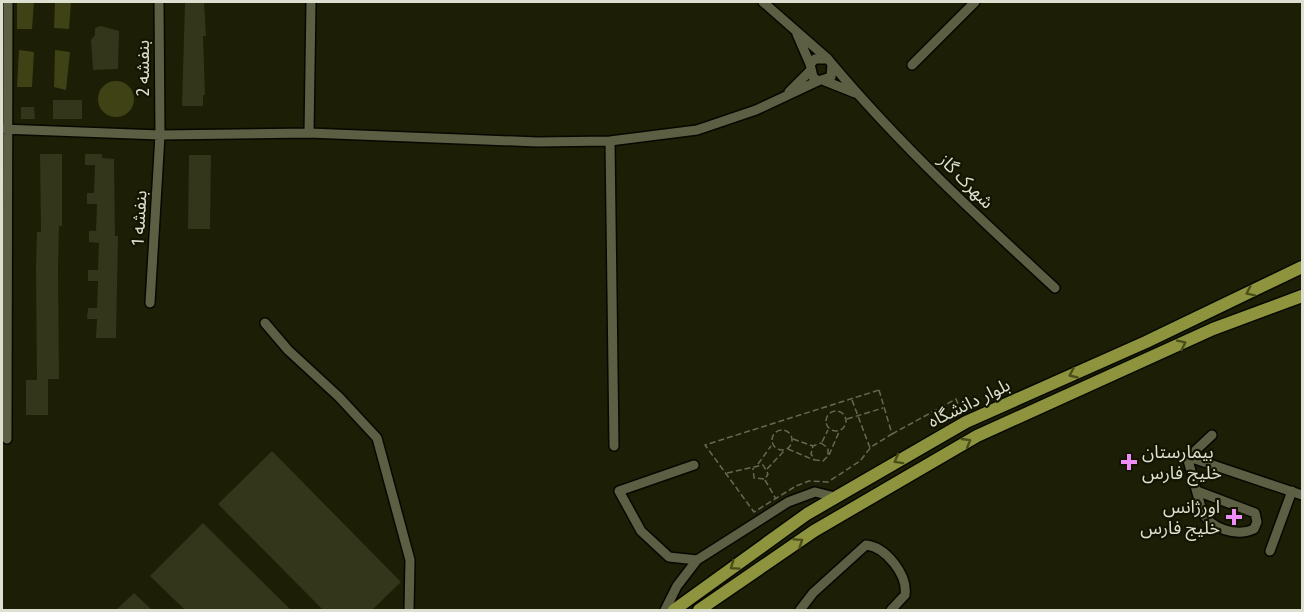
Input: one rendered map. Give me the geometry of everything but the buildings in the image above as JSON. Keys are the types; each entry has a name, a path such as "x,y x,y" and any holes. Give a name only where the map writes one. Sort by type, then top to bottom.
{"main road":[{"name":"بلوار دانشگاه","path":"674,610 807,514 966,422 1146,342 1302,267"},
{"name":"بلوار دانشگاه","path":"699,610 814,531 977,436 1213,329 1302,296"},
{"path":"1146,342 1151,359"}],"street":[{"path":"7,439 4,129 8,2"},
{"name":"بنفشه 2","path":"159,2 160,135"},
{"path":"309,133 311,2"},
{"name":"شهرک گاز","path":"763,2 830,61 857,94 968,208 1055,288"},
{"path":"912,65 975,2"},
{"path":"797,34 810,68 822,81 857,94"},
{"path":"4,129 160,135 309,133 526,142 610,141 697,130 756,110 831,77 830,61 815,59 786,96"},
{"name":"بنفشه 1","path":"150,303 160,135"},
{"path":"610,141 614,446"},
{"path":"265,323 288,350 339,397 377,438 410,560 409,610"},
{"path":"1194,457 1196,450 1212,435"},
{"path":"1197,492 1250,509 1257,517 1254,529 1242,533 1210,523 1202,511 1188,460 1194,457 1302,495"},
{"path":"694,465 619,491 641,531 669,557 697,560"},
{"path":"1270,551 1292,491"},
{"path":"665,610 676,586 697,560 778,503 815,492 835,497"},
{"path":"800,610 813,593 866,545 876,547 886,553 904,583 905,595 891,610"}],"path":[{"path":"892,434 879,390 705,445 754,512 778,503 809,482 828,482 860,461 870,448 956,399 966,422"},
{"path":"852,399 870,448"},
{"path":"834,405 834,410"},
{"path":"846,419 885,408"},
{"path":"828,456 828,448 821,444 813,446 793,438 789,432 782,429 775,432 771,438 772,445 778,450 786,449 823,461 828,456 840,430 844,427 846,419 842,412 834,410 827,414 825,422 829,430"},
{"path":"773,424 775,432"},
{"path":"829,430 840,430"},
{"path":"821,444 829,430"},
{"path":"778,503 765,479 767,469 793,438"},
{"path":"726,473 758,465 772,445"},
{"path":"813,446 811,454 815,460"},
{"path":"758,465 767,469"},
{"path":"753,468 754,478 765,479"}],"green space":[{"path":"17,2 34,2 32,29 17,29"},
{"path":"55,2 71,2 69,29 54,28"},
{"path":"19,50 34,52 32,87 17,87"},
{"path":"55,50 70,52 66,90 54,87"},
{"path":"116,81 128,87 134,99 128,111 116,117 104,111 98,99 104,87"}],"place":[{"name":"بیمارستان خلیج فارس","path":"1129,462"},
{"name":"اورژانس خلیج فارس","path":"1234,517"}]}
